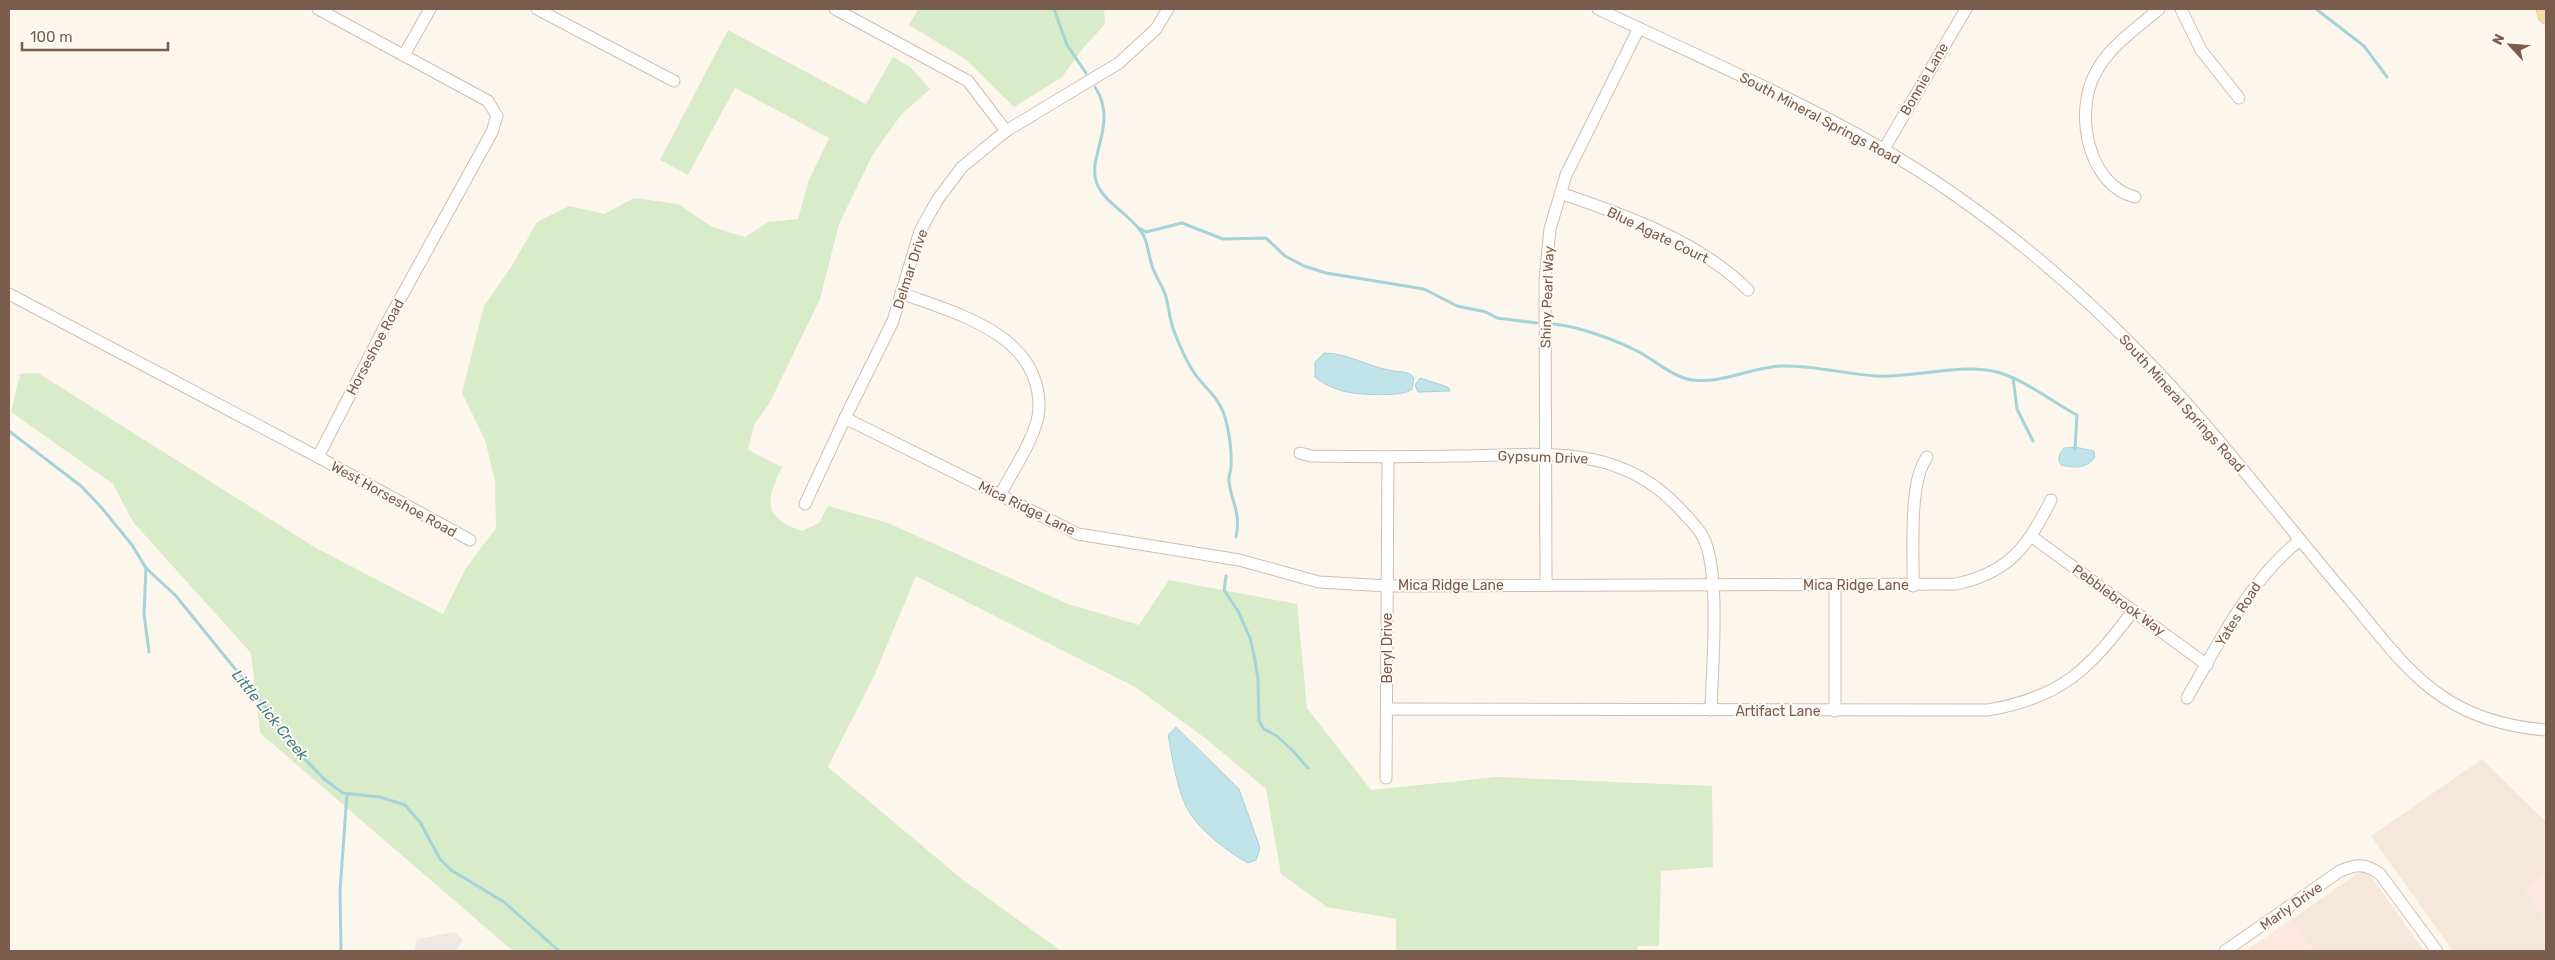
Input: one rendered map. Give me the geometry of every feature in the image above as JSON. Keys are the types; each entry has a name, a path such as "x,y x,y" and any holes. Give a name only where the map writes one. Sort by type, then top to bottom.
{"main road":[{"path":"2544,9 2546,16"}],"street":[{"name":"Horseshoe Road","path":"318,9 488,101 497,116 495,124 382,330 318,457"},
{"path":"404,55 430,9"},
{"path":"537,9 674,82"},
{"path":"835,9 968,81 1006,131"},
{"name":"Delmar Drive","path":"805,504 844,418 893,322 920,231 938,199 962,167 1006,131 1119,63 1156,28 1168,9"},
{"name":"South Mineral Springs Road","path":"1598,9 1816,112 1884,149 1938,184 2010,236 2114,326 2177,393 2381,637 2435,691 2466,710 2488,719 2527,729 2546,730"},
{"name":"Bonnie Lane","path":"1884,149 1966,9"},
{"path":"2135,197 2124,194 2113,187 2097,168 2086,130 2088,98 2094,74 2112,51 2159,9"},
{"path":"2180,9 2201,50 2239,98"},
{"name":"Shiny Pearl Way","path":"1546,585 1545,279 1550,229 1566,176 1639,28"},
{"name":"Blue Agate Court","path":"1560,194 1625,217 1674,239 1715,262 1734,276 1748,290"},
{"path":"901,293 963,316 995,333 1019,350 1033,372 1039,409 1033,432 1000,495"},
{"path":"9,294 318,457"},
{"name":"Mica Ridge Lane","path":"844,418 1078,534 1239,560 1319,582 1387,586 1913,586 1956,584 1980,579 1997,571 2031,536 2052,500"},
{"name":"Gypsum Drive","path":"1300,453 1311,456 1388,457 1574,455 1623,467 1645,478 1666,494 1704,537 1711,562 1714,586 1711,710"},
{"name":"West Horseshoe Road","path":"318,457 470,540"},
{"name":"Beryl Drive","path":"1386,778 1388,457"},
{"path":"1913,586 1915,487 1920,468 1927,457"},
{"name":"Pebblebrook Way","path":"2031,536 2207,665"},
{"name":"Yates Road","path":"2187,698 2257,582 2280,556 2300,540"},
{"path":"1835,711 1836,585"},
{"name":"Artifact Lane","path":"1386,709 1988,710 2017,705 2046,694 2073,679 2097,656 2133,611"},
{"name":"Marly Drive","path":"2225,951 2340,871 2358,864 2366,865 2380,874 2436,951"}],"shaded area":[{"path":"2482,759 2546,822 2546,869 2525,890 2546,920 2546,951 2453,951 2371,836"},
{"path":"2365,868 2424,951 2314,951 2291,920"},
{"path":"2546,869 2546,920 2525,890"},
{"path":"2291,920 2314,951 2245,951"},
{"path":"455,932 463,940 456,951 414,951 417,939"}],"green space":[{"path":"918,9 1104,9 1105,24 1083,48 1062,77 1014,107 965,59 909,25"},
{"path":"728,30 866,104 893,57 910,67 930,89 901,115 873,154 839,224 820,299 770,402 754,425 748,450 782,467 772,490 771,499 771,507 774,514 780,520 802,531 819,523 828,506 888,523 1068,604 1139,625 1169,580 1297,604 1307,708 1371,790 1497,777 1712,786 1713,867 1661,871 1659,946 1638,946 1636,951 1396,951 1396,919 1327,907 1281,874 1266,789 1209,741 1135,687 916,576 875,674 828,767 963,880 1061,951 513,951 260,733 251,653 133,522 113,484 11,412 20,374 38,373 316,548 443,614 466,568 496,528 495,481 485,440 462,393 484,306 513,264 537,222 569,206 604,214 634,198 678,204 712,227 745,237 768,222 798,219 809,180 829,138 735,88 688,175 660,160"}],"water":[{"path":"1324,353 1342,355 1384,369 1407,373 1414,378 1412,389 1408,392 1381,395 1353,393 1335,388 1315,377 1315,362"},
{"path":"1420,378 1448,387 1450,391 1418,392 1415,385"},
{"path":"2075,447 2094,451 2095,457 2084,466 2070,467 2061,465 2059,458 2062,450"},
{"path":"1176,727 1239,789 1260,848 1256,860 1248,863 1223,847 1199,825 1188,810 1178,783 1168,735"}],"waterway":[{"path":"1054,9 1067,45 1086,73"},
{"path":"2316,9 2364,46 2387,77"},
{"path":"1095,87 1102,101 1104,115 1095,164 1098,186 1102,193 1134,223 1144,236 1153,270 1166,297 1173,329 1184,355 1195,374 1211,393 1224,414 1231,447 1229,480 1237,514 1236,537"},
{"path":"1139,228 1146,232 1182,223 1223,239 1266,238 1285,256 1304,266 1326,273 1424,289 1457,306 1486,312 1497,318 1537,323"},
{"path":"1553,324 1597,334 1639,352 1671,372 1692,380 1714,380 1782,366 1806,367 1876,376 1968,369 1997,372 2028,385 2077,415 2075,449"},
{"path":"2013,378 2017,409 2033,441"},
{"name":"Little Lick Creek","path":"9,431 81,486 101,507 132,545 146,568 176,596 253,691 300,754 324,779 343,793 380,797 405,805 420,822 440,859 451,870 504,902 559,951"},
{"path":"146,568 144,614 149,652"},
{"path":"1226,576 1224,590 1238,611 1250,638 1254,655 1258,679 1259,721 1264,729 1277,736 1308,768"},
{"path":"341,951 340,891 347,794"}]}
